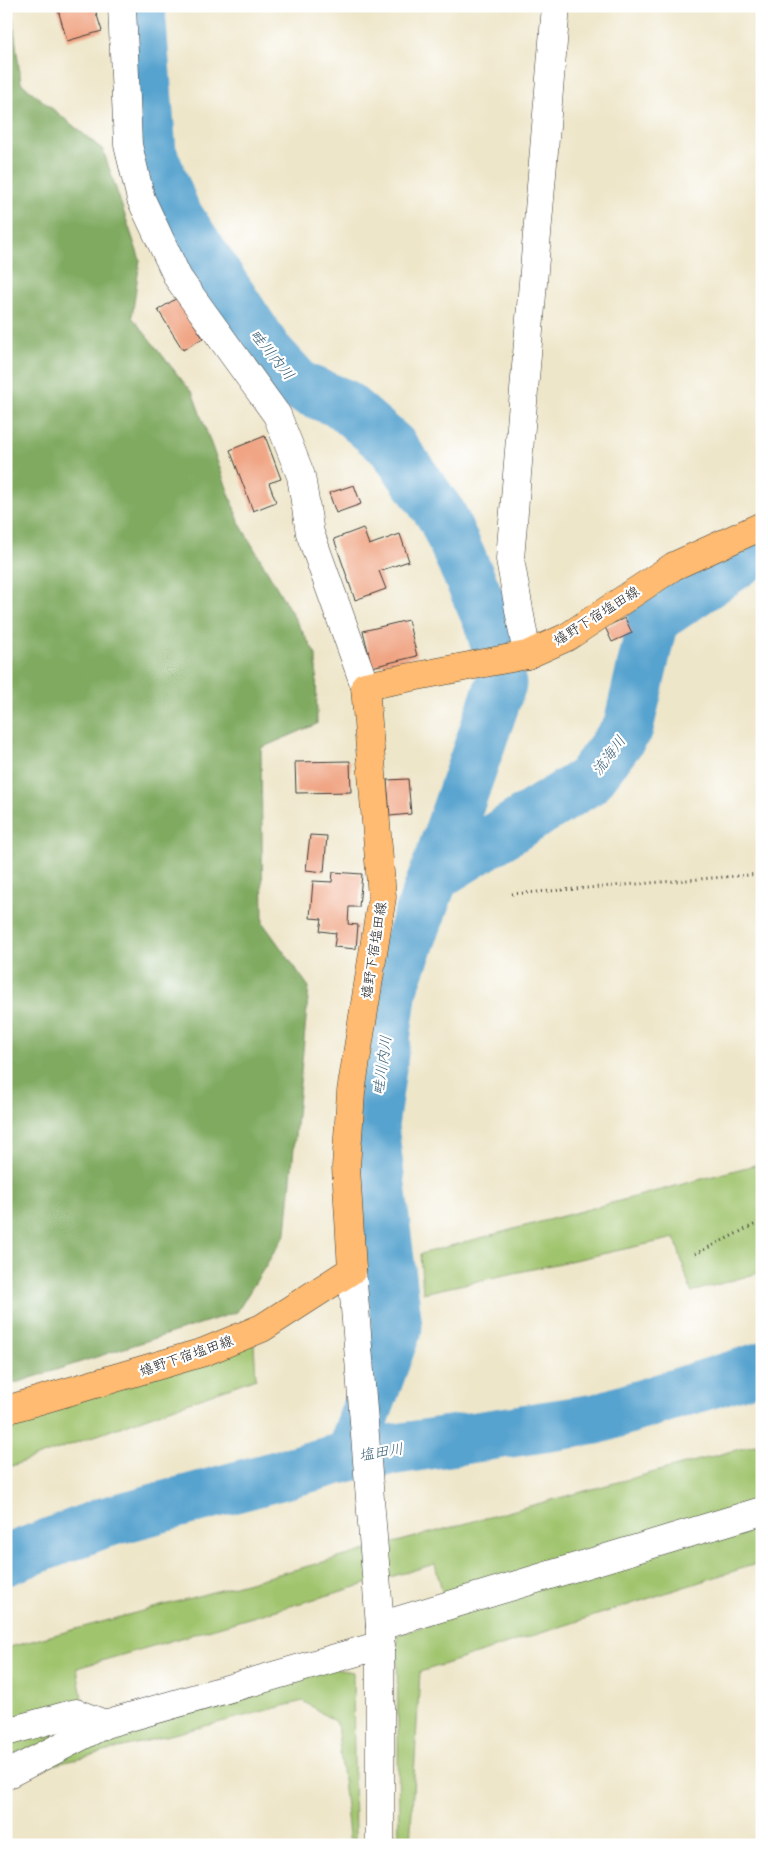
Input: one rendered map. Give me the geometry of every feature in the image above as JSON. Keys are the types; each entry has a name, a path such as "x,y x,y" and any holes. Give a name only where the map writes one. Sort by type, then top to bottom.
{"main road":[{"name":"嬉野下宿塩田線","path":"6,1410 204,1352 262,1328 352,1270 346,1167 351,1092 382,898 365,686 527,655 567,637 674,566 762,526"}],"street":[{"path":"122,6 128,145 141,199 178,278 277,415 301,476 310,533 365,686"},
{"path":"527,655 510,559 556,6"},
{"path":"352,1270 380,1627 380,1845"},
{"path":"6,1775 105,1724 380,1627 762,1511"},
{"path":"6,1732 76,1713 105,1724"}],"path":[{"path":"512,894 762,874"},
{"path":"695,1254 762,1221"}],"green space":[{"path":"6,6 11,6 21,83 103,150 140,260 132,317 193,394 240,524 316,655 317,724 261,748 263,923 309,987 286,1233 237,1312 6,1386"},
{"path":"762,1163 762,1272 691,1292 675,1238 423,1293 420,1254"},
{"path":"254,1344 256,1378 6,1468 6,1424"},
{"path":"762,1443 762,1562 420,1672 410,1845 399,1845 397,1635 449,1618 435,1564 77,1668 88,1734 316,1666 353,1672 355,1845 350,1845 337,1723 303,1701 22,1773 6,1763 6,1648"}],"building":[{"path":"57,6 94,6 102,31 67,41"},
{"path":"177,298 203,338 183,350 158,310"},
{"path":"265,436 281,479 269,483 276,502 253,511 230,450"},
{"path":"354,485 361,504 336,513 329,493"},
{"path":"363,528 369,545 400,534 409,561 379,571 386,589 355,600 334,539"},
{"path":"625,618 632,633 612,642 605,627"},
{"path":"408,620 417,656 372,667 363,631"},
{"path":"350,761 351,792 296,793 295,762"},
{"path":"408,779 411,814 390,816 387,780"},
{"path":"310,835 327,836 324,872 306,870"},
{"path":"333,872 362,874 359,907 349,907 348,924 358,925 356,949 334,947 336,933 320,931 322,919 310,918 313,881 332,882"}],"waterway":[{"name":"畦川内川","path":"142,6 140,10 151,152 175,212 267,351 300,387 343,404 392,446 442,516 489,622 497,649"},
{"name":"流海川","path":"434,876 588,781 628,728 653,620 752,553 762,550"},
{"name":"畦川内川","path":"350,1456 397,1327 373,1126 392,989 434,876 501,684"},
{"name":"塩田川","path":"6,1560 103,1523 350,1456 596,1419 762,1367"}]}
